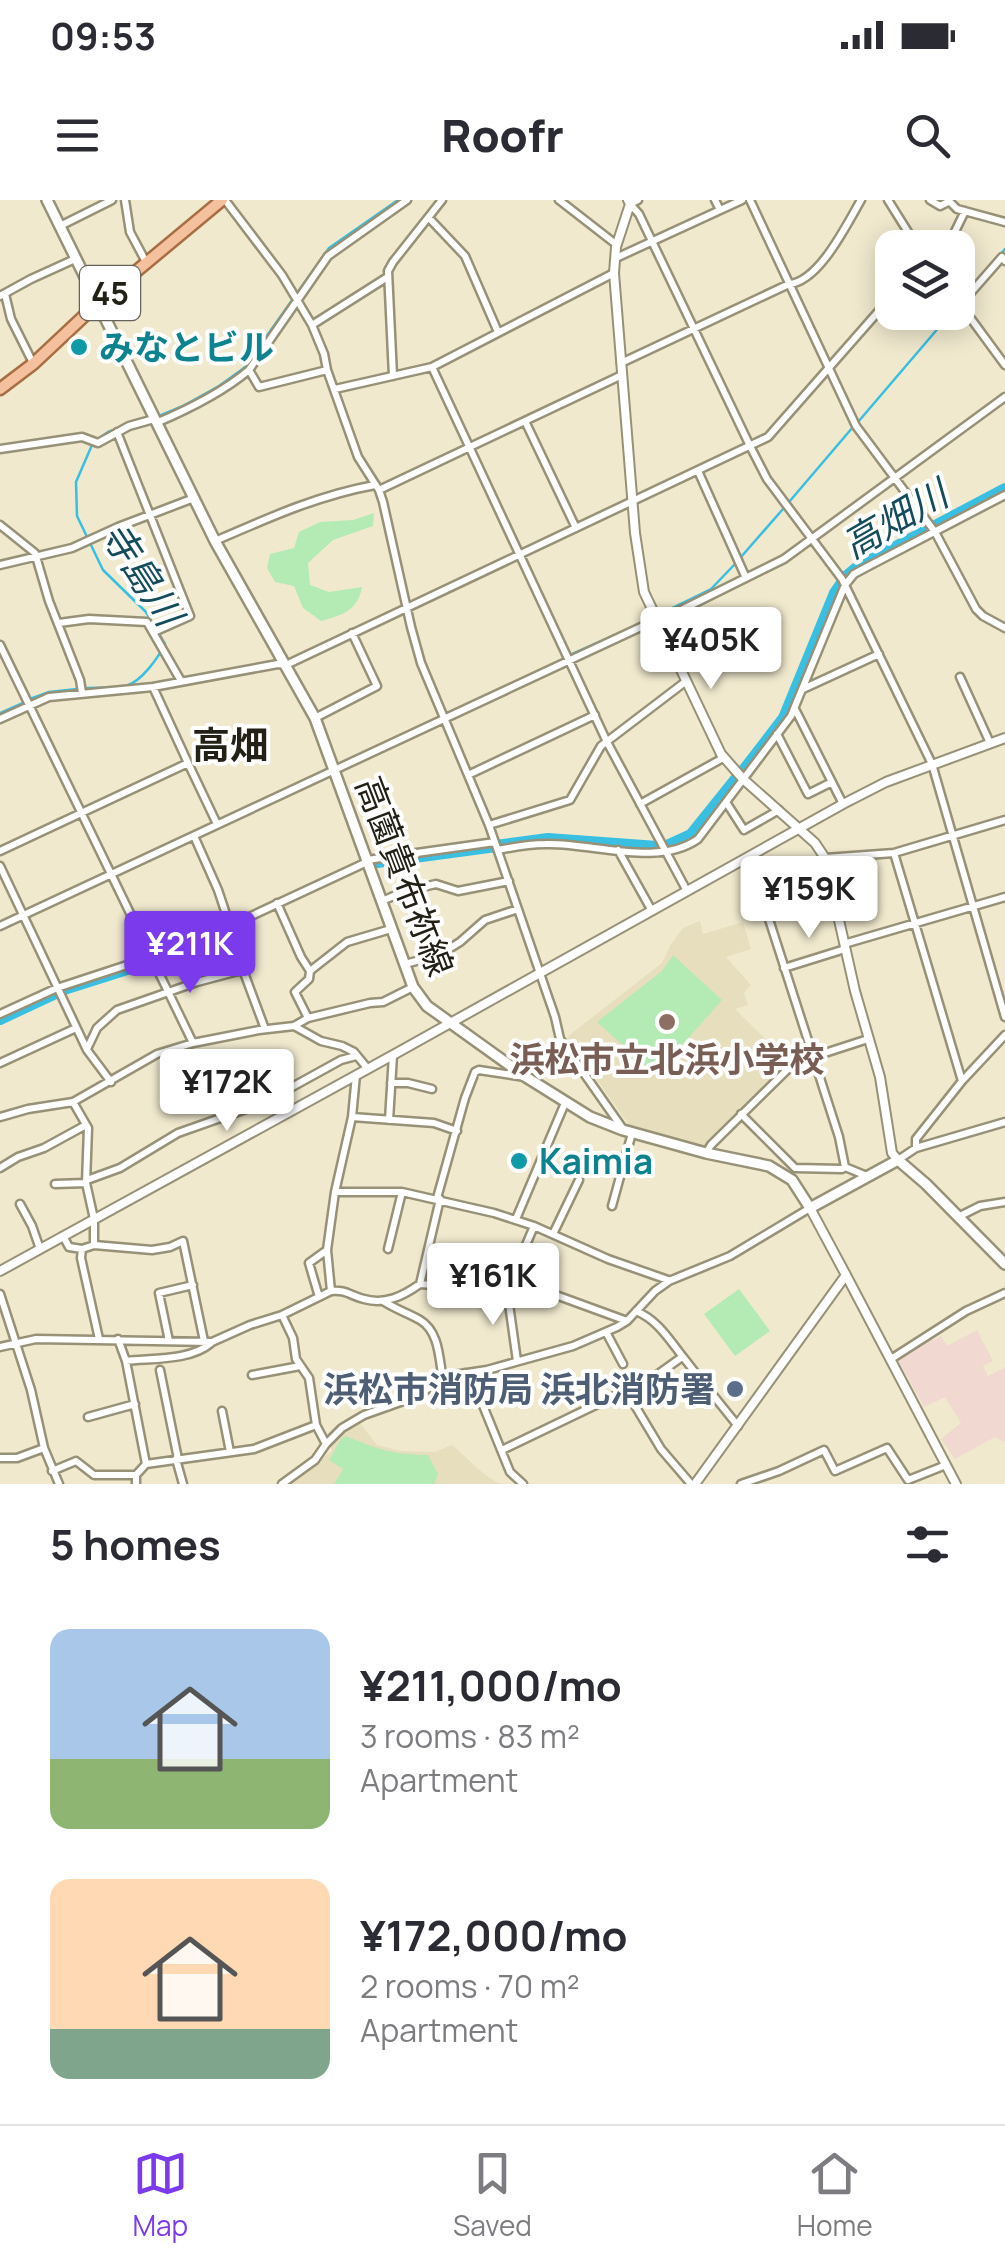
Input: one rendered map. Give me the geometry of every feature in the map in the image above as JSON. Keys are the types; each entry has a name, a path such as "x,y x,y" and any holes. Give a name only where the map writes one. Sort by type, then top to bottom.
{"main road":[{"name":"高薗貴布祢線","path":"47,200 215,541 315,718 413,987 427,1006 590,1118 628,1132 778,1169 796,1185 810,1208"},
{"name":"45","path":"0,388 224,200"},
{"path":"810,1208 898,1160 1005,1264"}],"street":[{"path":"60,226 112,200"},
{"path":"125,200 130,232 146,263"},
{"path":"224,200 282,275 312,325 358,458 377,487 421,663 489,825 560,1039 628,1132 612,1206"},
{"path":"0,449 82,437 96,441 184,412 232,384 249,370 295,297 334,250 407,200"},
{"path":"393,376 386,278 393,262 442,200"},
{"path":"559,200 617,245"},
{"path":"715,200 720,210"},
{"path":"616,258 742,200"},
{"path":"750,200 856,426 934,529 976,609 1005,628"},
{"path":"621,364 809,276 827,256 861,200"},
{"path":"888,200 907,230"},
{"path":"930,200 940,206 948,201 965,211 1005,222"},
{"path":"632,202 617,245 614,273 640,580 723,758 815,843 825,858 885,1097 892,1153 898,1160 916,1148 1005,1122"},
{"path":"632,202 767,479 844,582 932,764 1005,1017"},
{"path":"956,230 965,211"},
{"path":"428,218 465,256 498,332"},
{"path":"975,286 1002,258 1005,262"},
{"path":"33,364 2,295 75,259"},
{"path":"335,390 432,367 614,273"},
{"path":"312,325 386,278"},
{"path":"0,719 48,697 81,690 153,688 278,664 286,666 774,432 875,315"},
{"path":"975,325 1005,365"},
{"path":"432,367 607,742 688,891"},
{"path":"249,370 259,387 327,370"},
{"path":"215,541 296,506 348,490 377,487 622,375"},
{"path":"0,926 771,567 1005,397"},
{"path":"525,422 576,528"},
{"path":"117,432 190,616 156,631"},
{"path":"698,471 746,578"},
{"path":"0,1014 58,990 153,961 367,861 496,846 546,844 666,852 687,846 698,838 744,779 794,708 844,582 934,529 1005,495"},
{"path":"0,565 88,541 194,498"},
{"path":"0,525 36,557 81,690"},
{"path":"59,623 89,619 147,622 156,631 181,681"},
{"path":"315,718 377,686 352,633"},
{"path":"0,645 193,1043"},
{"path":"802,690 879,654"},
{"path":"960,678 990,743"},
{"path":"489,825 570,800 607,742 685,682"},
{"path":"153,688 217,824"},
{"path":"794,708 843,804"},
{"path":"468,775 595,715"},
{"path":"777,734 808,794 832,782"},
{"path":"0,1271 843,804 886,782 1005,738"},
{"path":"640,804 723,758"},
{"path":"0,851 188,763"},
{"path":"726,802 744,830 779,810"},
{"path":"825,858 894,853 1005,820"},
{"path":"194,836 265,1029"},
{"path":"618,850 652,911"},
{"path":"894,853 962,1080"},
{"path":"749,857 839,1137 845,1168"},
{"path":"0,866 86,1050 111,1082"},
{"path":"382,902 436,884 458,891 509,882"},
{"path":"784,968 1005,897"},
{"path":"278,905 310,971 309,979 295,992 308,1018"},
{"path":"768,914 792,906"},
{"path":"405,964 440,955 484,920 518,909"},
{"path":"310,971 347,942 392,929"},
{"path":"86,1050 97,1028 113,1012 242,970"},
{"path":"0,1117 73,1102 157,1054 193,1043 294,1026 308,1018 383,1002 413,987"},
{"path":"294,1026 342,1046 368,1068"},
{"path":"0,1063 76,1028"},
{"path":"916,1148 916,1139 962,1080 1005,1035"},
{"path":"706,1153 794,1064 868,1039"},
{"path":"389,1120 393,1055"},
{"path":"55,1184 87,1182 120,1168 178,1133 264,1103 341,1060 356,1056"},
{"path":"420,1284 438,1199 465,1098 477,1070 526,1077"},
{"path":"331,1292 327,1250 356,1076"},
{"path":"391,1083 405,1082 432,1089"},
{"path":"73,1102 86,1125 94,1245"},
{"path":"516,1220 565,1104"},
{"path":"741,1114 795,1168 845,1168 867,1176"},
{"path":"352,1117 434,1123 457,1131"},
{"path":"0,1168 86,1125"},
{"path":"554,1234 579,1180"},
{"path":"336,1192 402,1192 438,1199 534,1226 669,1281"},
{"path":"388,1249 402,1192"},
{"path":"958,1217 980,1206 1005,1202"},
{"path":"20,1204 40,1249"},
{"path":"286,1482 315,1460 342,1428 364,1415 406,1400 442,1380 573,1346 606,1332 627,1320 669,1281 730,1256 810,1208 956,1484"},
{"path":"516,1361 507,1290 534,1226"},
{"path":"63,1236 69,1247 82,1249 94,1245 152,1250 170,1248 183,1241 208,1342"},
{"path":"82,1249 99,1339"},
{"path":"318,1298 310,1262 327,1250"},
{"path":"625,1390 661,1449 693,1484 846,1274"},
{"path":"0,1347 36,1339 208,1342 250,1324 282,1316 331,1292 341,1290 382,1301 404,1295 420,1284 563,1297 627,1320"},
{"path":"169,1341 159,1292 193,1285"},
{"path":"0,1294 58,1484"},
{"path":"891,1359 966,1311 1005,1294"},
{"path":"382,1301 430,1329 442,1380"},
{"path":"636,1311 647,1315 664,1331 738,1426"},
{"path":"282,1316 293,1338 296,1358 309,1378 316,1425 326,1444"},
{"path":"606,1332 624,1364"},
{"path":"52,1471 76,1461 94,1475 136,1480 146,1464 118,1340"},
{"path":"126,1362 187,1354 202,1350 208,1342"},
{"path":"502,1450 654,1376 682,1357"},
{"path":"252,1375 300,1366"},
{"path":"160,1370 182,1484"},
{"path":"465,1373 482,1403 510,1472 523,1484"},
{"path":"88,1417 135,1404"},
{"path":"222,1411 230,1452"},
{"path":"146,1464 254,1449 316,1425"},
{"path":"0,1458 17,1458 44,1448"},
{"path":"741,1484 824,1450 835,1471 888,1448 908,1480 946,1465"}],"shaded area":[{"name":"浜松市立北浜小学校","path":"700,921 703,934 743,922 751,949 726,957 751,985 744,993 748,1005 735,1009 790,1063 706,1147 629,1125 567,1037 662,963 683,928"},
{"path":"977,1330 993,1361 983,1366 988,1376 1005,1367 1005,1442 995,1437 955,1459 941,1439 961,1423 945,1397 924,1407 897,1358 930,1337 932,1341 941,1336 947,1346"},
{"path":"359,1422 377,1445 400,1451 435,1452 452,1445 484,1474 507,1484 289,1484 332,1451 329,1444 339,1434"}],"green space":[{"path":"374,513 373,526 333,540 308,563 310,585 329,592 362,587 357,602 348,611 321,621 303,608 294,586 275,582 267,568 270,554 294,548 299,532 320,522 353,520"},
{"path":"673,955 722,1000 656,1075 597,1022 662,971"},
{"path":"739,1289 770,1331 735,1356 704,1314"},
{"path":"346,1436 386,1450 428,1455 438,1474 434,1484 334,1484 343,1469 329,1460"}],"waterway":[{"name":"寺島川","path":"159,416 219,386 244,368 329,248 398,200"},
{"path":"999,256 1005,249"},
{"path":"858,422 937,330"},
{"name":"寺島川","path":"98,439 122,427"},
{"path":"789,502 853,427"},
{"name":"寺島川","path":"85,688 132,683 149,668 165,644 146,612 103,570 77,516 76,482 92,445"},
{"name":"高畑川","path":"744,770 784,718 835,593 847,576 1005,489"},
{"path":"741,557 783,509"},
{"path":"658,615 711,589 736,563"},
{"path":"570,655 651,619"},
{"name":"寺島川","path":"30,699 77,689"},
{"name":"寺島川","path":"0,713 23,703"},
{"name":"高畑川","path":"667,846 691,835 736,779"},
{"name":"高畑川","path":"377,862 548,839 657,847"},
{"name":"高畑川","path":"0,1019 64,989 184,951 221,933"}],"place":[{"name":"みなとビル","path":"79,347"},
{"name":"浜松市立北浜小学校","path":"667,1022"},
{"name":"Kaimia","path":"519,1161"},
{"name":"浜松市消防局 浜北消防署","path":"735,1389"}],"district":[{"name":"高畑","path":"230,744"}]}
